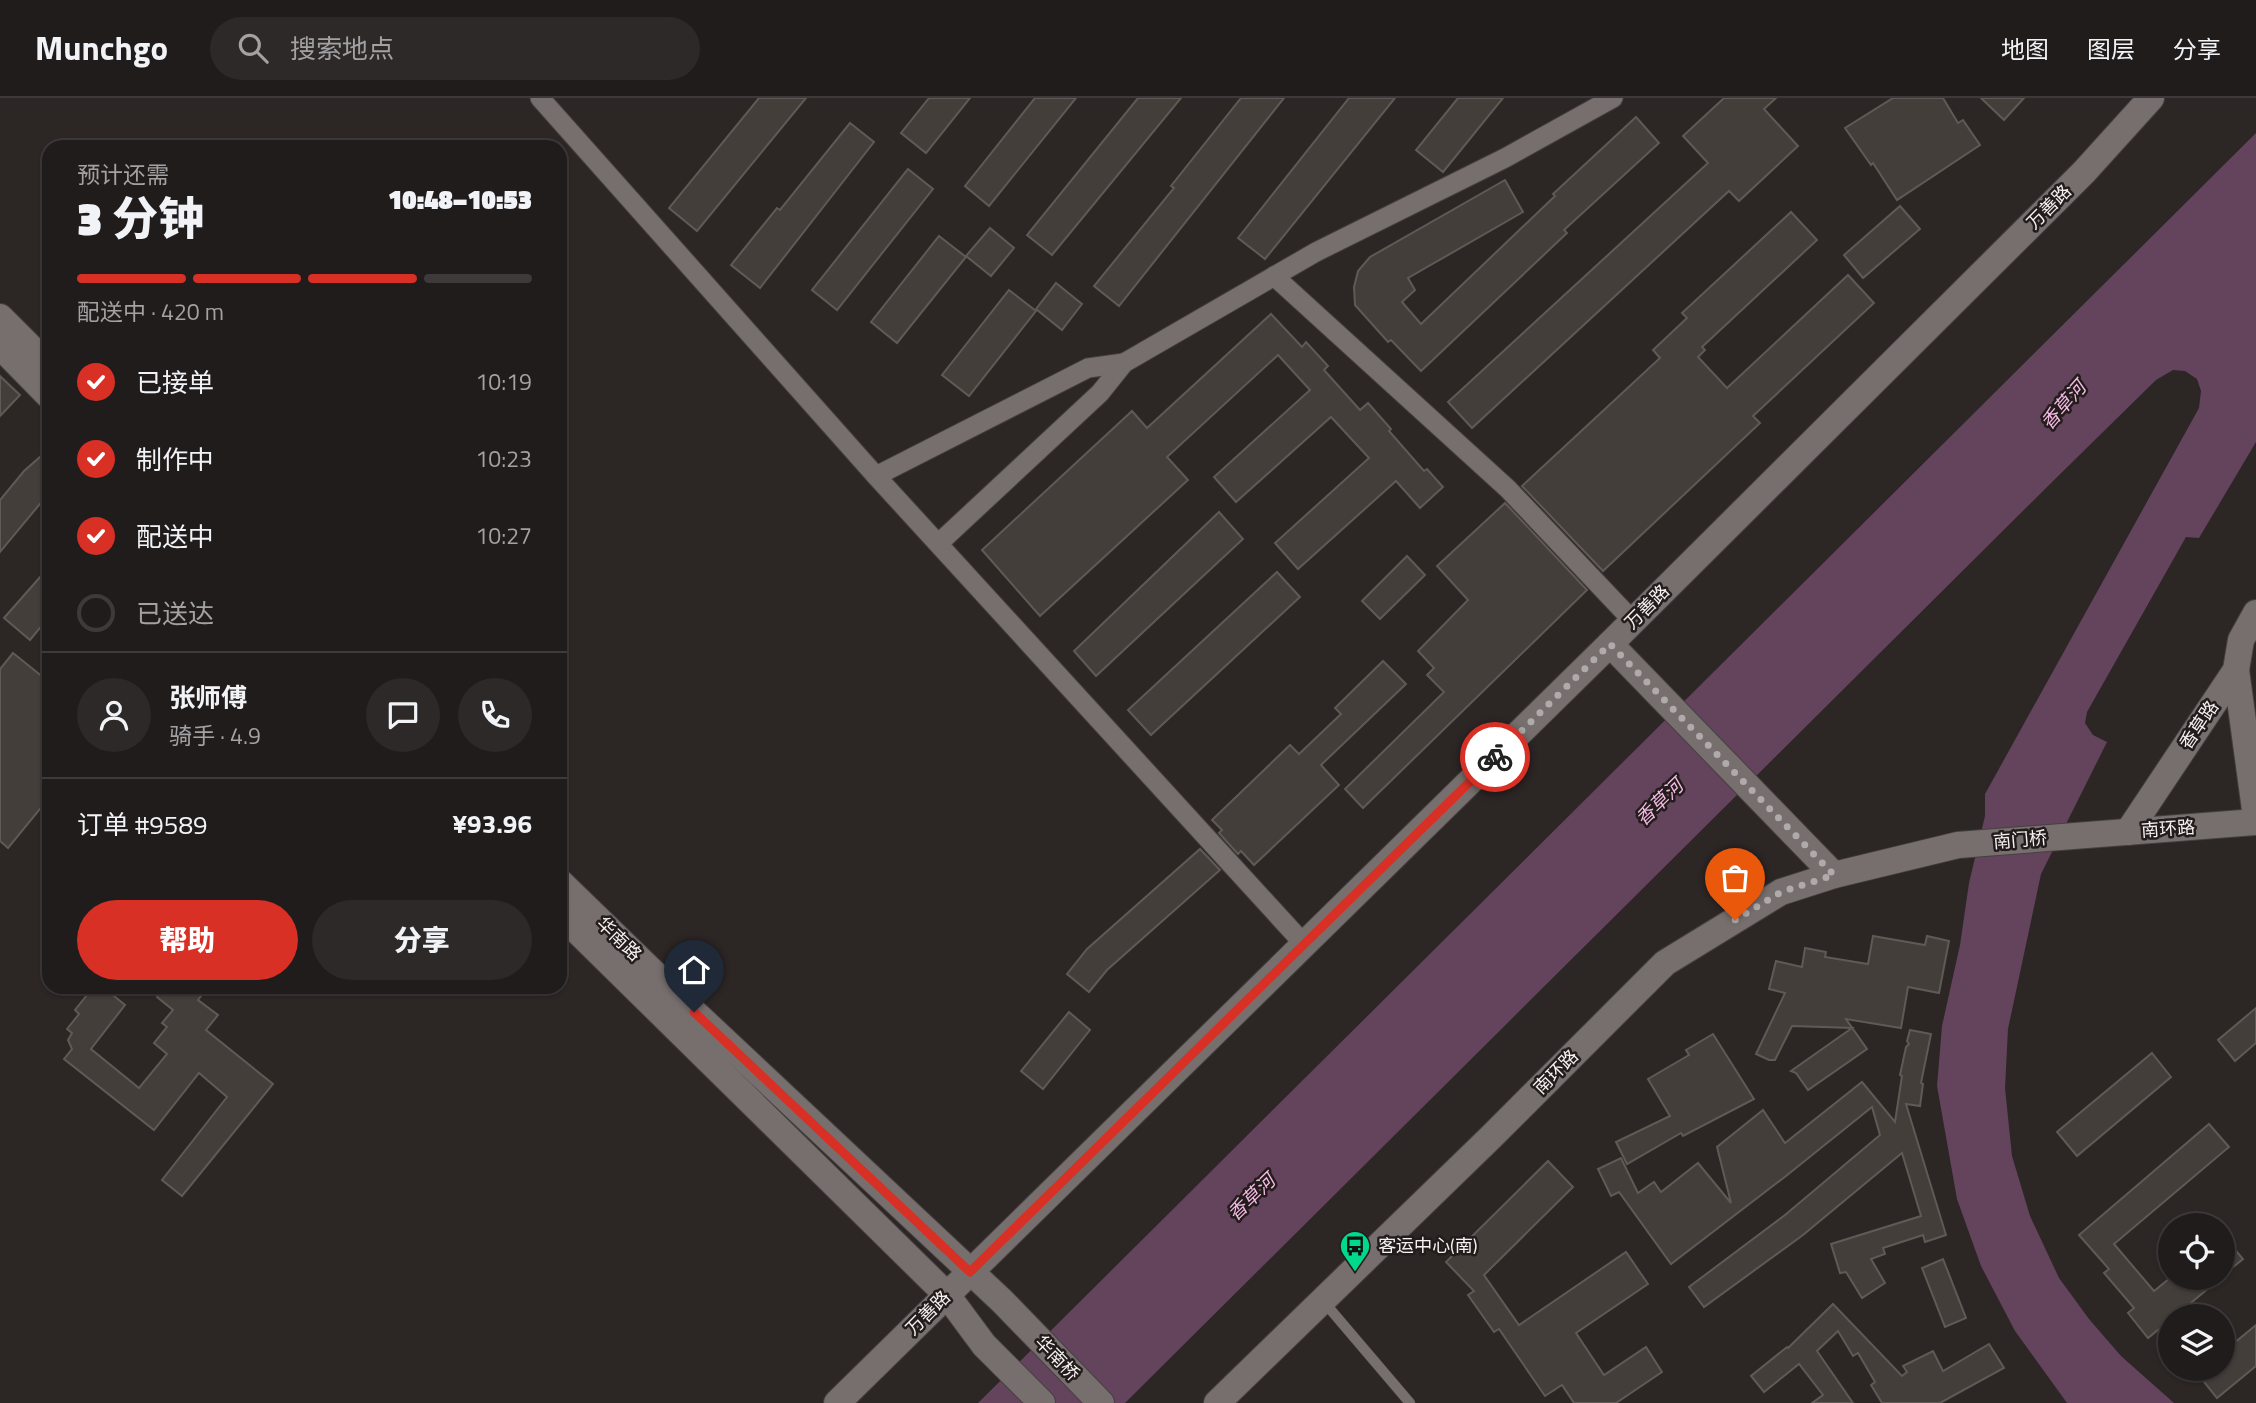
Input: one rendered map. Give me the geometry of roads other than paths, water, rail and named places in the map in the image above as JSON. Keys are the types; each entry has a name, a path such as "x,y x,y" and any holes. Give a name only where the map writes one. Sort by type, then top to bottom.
{"main road":[{"name":"万善路","path":"836,1403 1610,644 2084,172 2151,98"},
{"path":"0,317 42,359"},
{"path":"0,346 42,389"},
{"name":"香草路","path":"2128,832 2236,670 2241,640 2256,613"},
{"path":"1610,644 1834,875"},
{"path":"2236,670 2256,820"},
{"name":"南环路","path":"2081,835 2256,820"},
{"name":"南门桥","path":"1958,845 2081,835"},
{"name":"南环路","path":"1217,1403 1665,963 1781,892 1834,875 1958,845"},
{"name":"华南路","path":"567,889 1013,1313"},
{"name":"华南路","path":"567,921 947,1295 984,1345 1042,1403"},
{"name":"华南桥","path":"1013,1313 1101,1403"}],"street":[{"path":"540,98 877,476 1304,944"},
{"path":"939,543 1100,393 1124,363 1316,252 1505,158 1613,98"},
{"path":"1274,276 1508,489 1633,621"},
{"path":"877,476 1088,368 1124,363"}],"lane":[{"path":"1323,1300 1410,1403"}],"water":[{"name":"香草河","path":"2256,133 2256,442 2199,538 2186,537 2087,712 2085,723 2093,735 2107,742 2041,874 2008,1029 2005,1088 2012,1156 2030,1216 2059,1278 2089,1319 2121,1356 2174,1403 2067,1403 2015,1331 1981,1266 1957,1199 1937,1086 1942,1026 1960,945 1969,883 1985,816 1985,794 2199,408 2201,391 2197,379 2185,371 2173,370 2156,380 2048,486 1125,1403 978,1403"}],"place":[{"name":"客运中心(南)","path":"1355,1273"}]}
